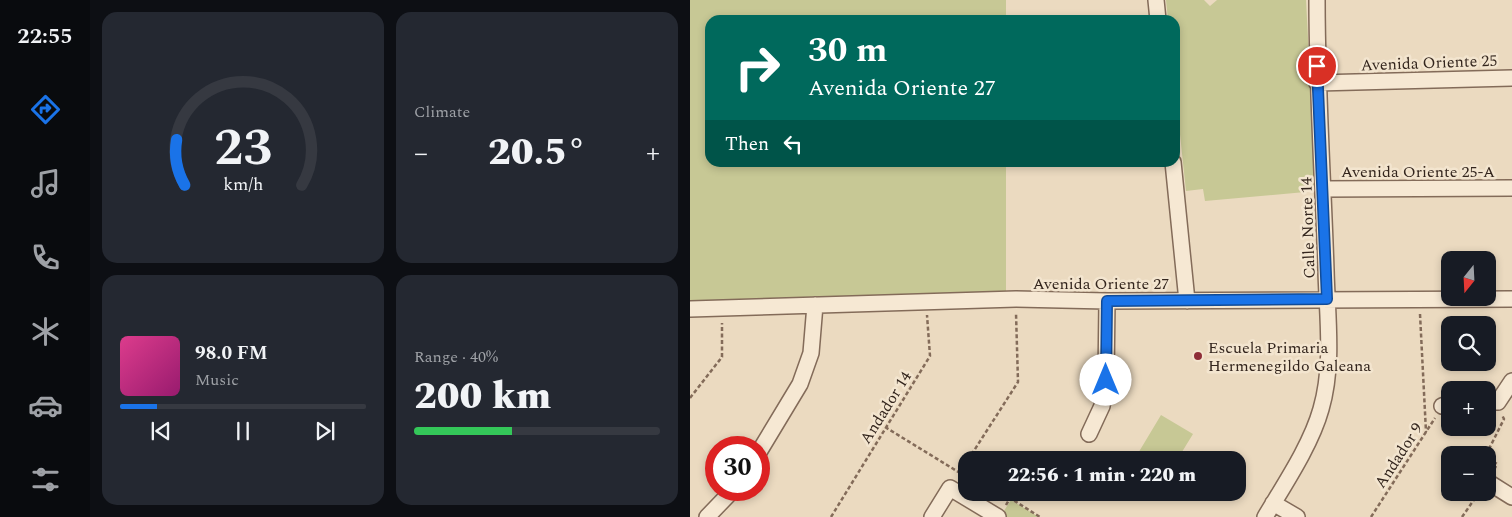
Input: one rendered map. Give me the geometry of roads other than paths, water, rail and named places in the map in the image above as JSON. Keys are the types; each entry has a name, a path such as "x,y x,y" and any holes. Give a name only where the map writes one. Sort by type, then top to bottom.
{"street":[{"path":"1156,0 1158,15"},
{"name":"Calle Norte 14","path":"1265,517 1303,450 1321,411 1328,379 1323,189 1317,83 1317,0"},
{"name":"Avenida Oriente 25","path":"1317,83 1512,78"},
{"path":"1173,167 1186,300"},
{"name":"Avenida Oriente 25-A","path":"1323,189 1512,188"},
{"name":"Avenida Oriente 27","path":"690,309 1016,299 1107,301 1512,298"},
{"path":"1089,434 1102,406 1106,380 1107,301"},
{"path":"769,436 800,384 811,353 816,306"},
{"path":"1496,399 1512,381"},
{"path":"1496,487 1512,497"},
{"path":"932,517 950,488 998,517"},
{"path":"707,517 722,501"},
{"path":"1273,503 1298,517"}],"place":[{"name":"Escuela Primaria Hermenegildo Galeana","path":"1198,356"}]}
